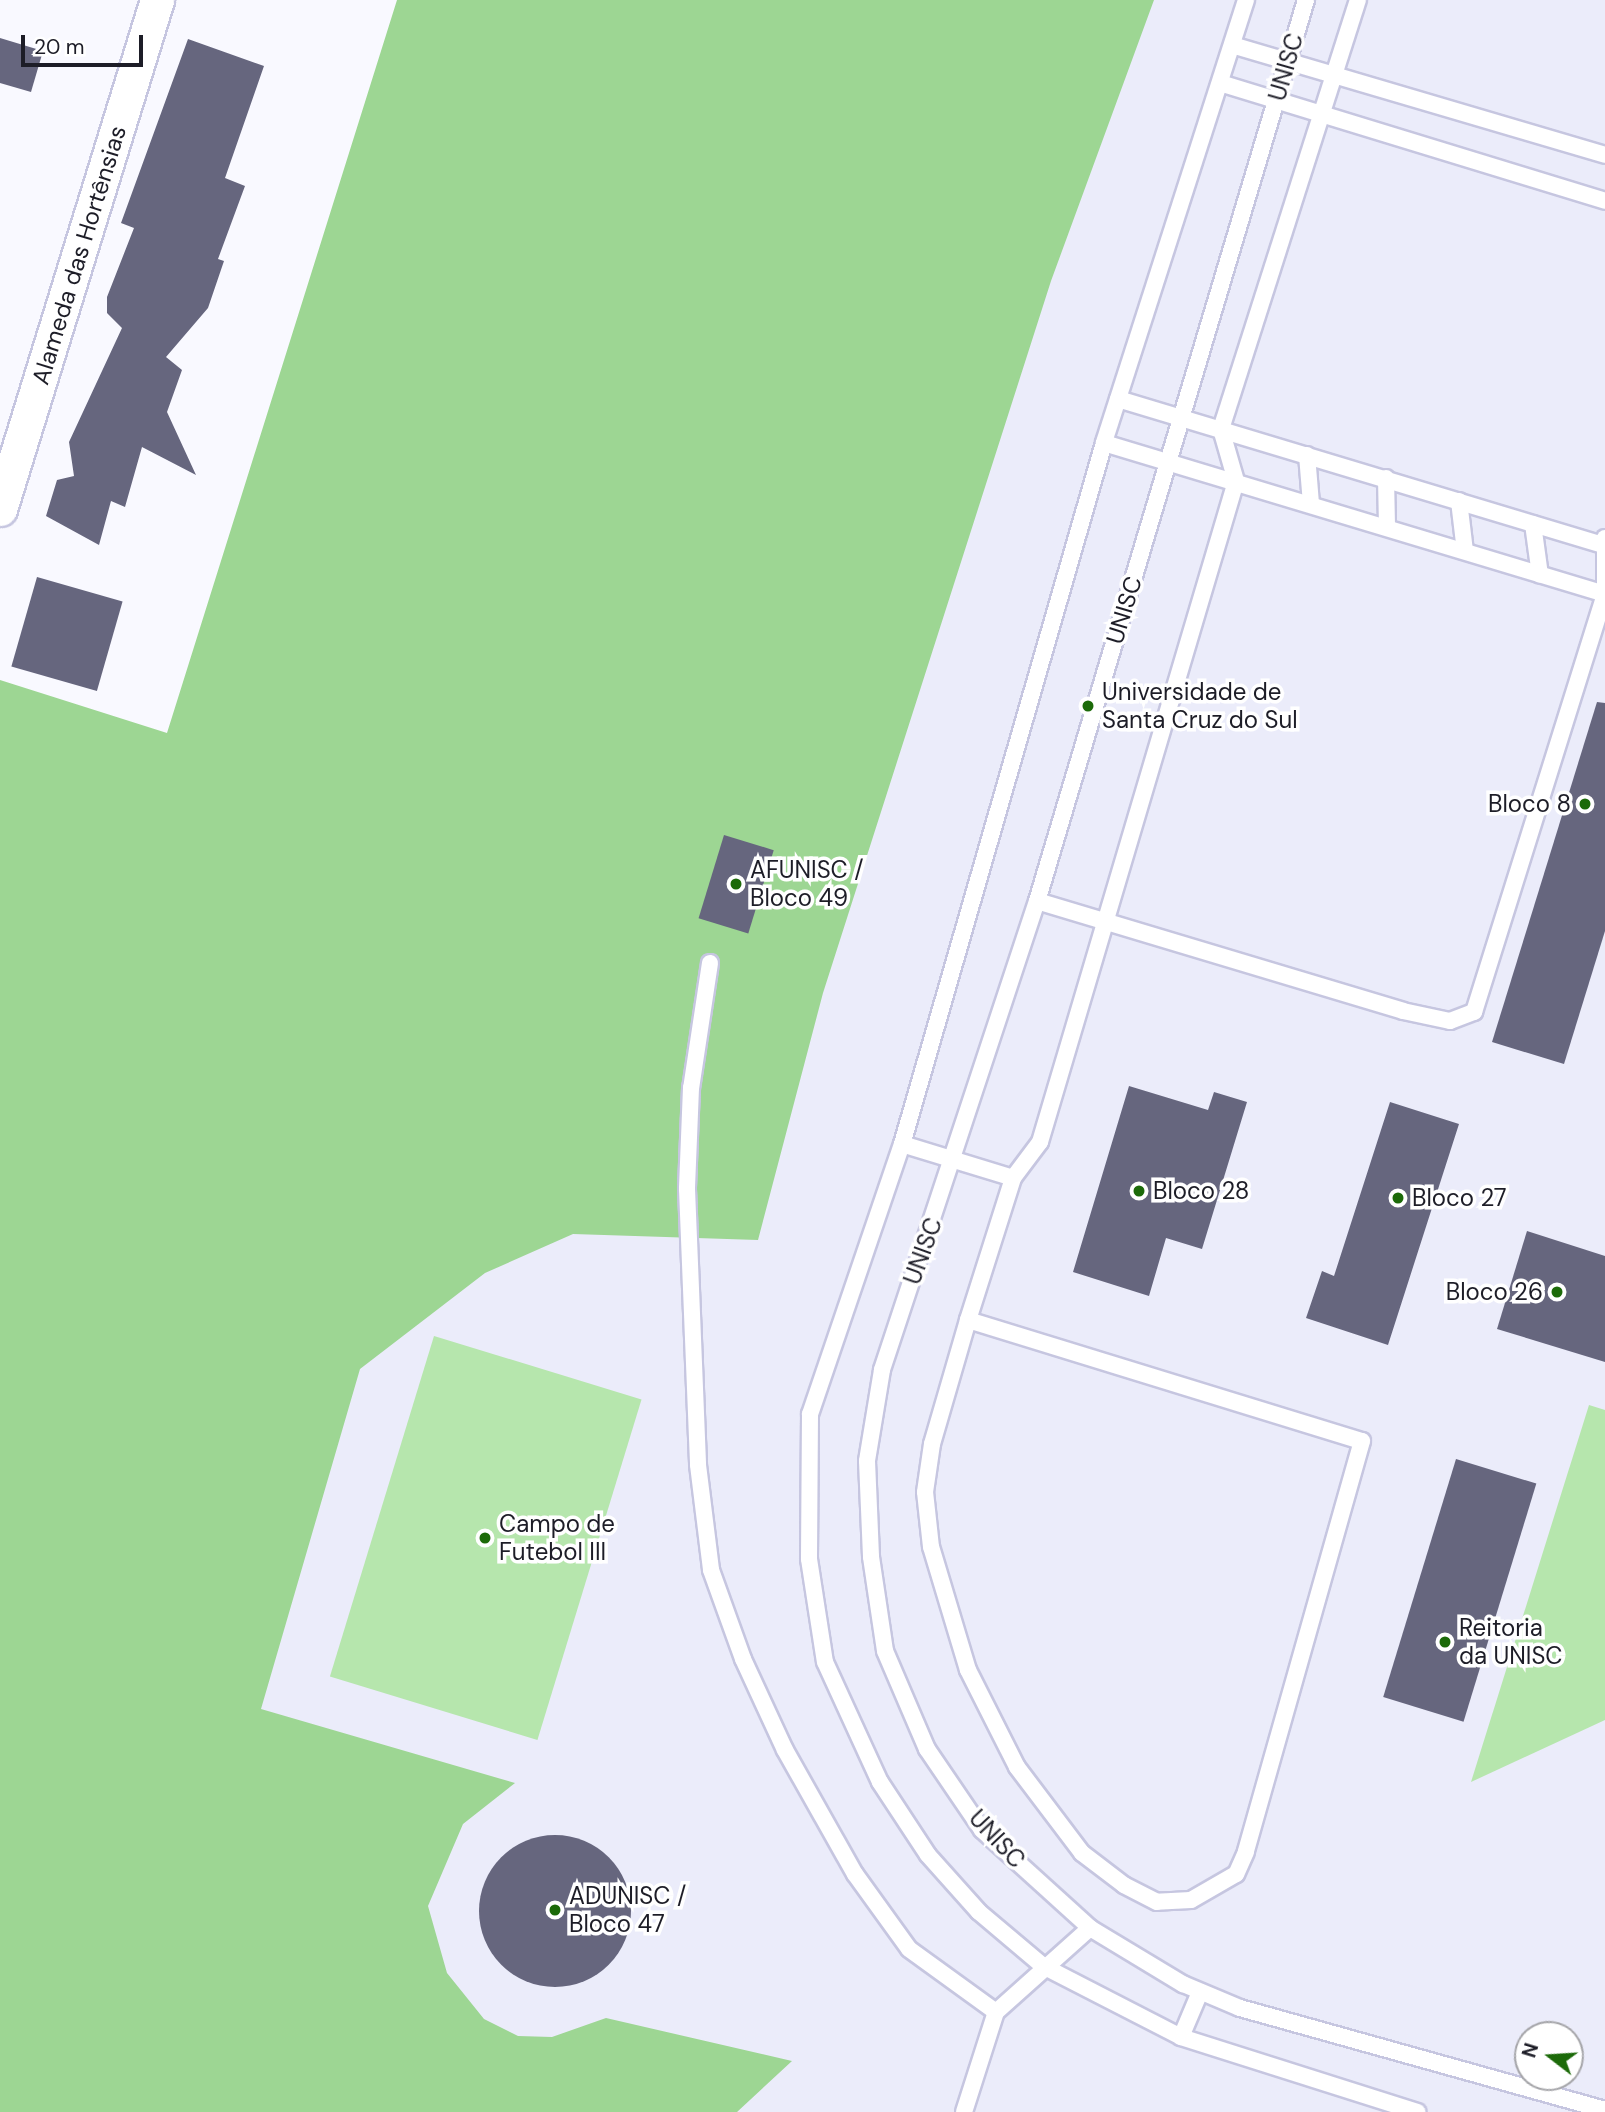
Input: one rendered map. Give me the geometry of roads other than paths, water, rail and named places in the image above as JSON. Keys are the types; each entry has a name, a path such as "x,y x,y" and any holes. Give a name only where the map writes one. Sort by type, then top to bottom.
{"street":[{"name":"Alameda das Hortênsias","path":"0,509 157,0"}],"lane":[{"path":"1246,0 1104,443 902,1144 810,1414 809,1559 825,1662 880,1782 928,1855 979,1912 1043,1966 1181,2037 1417,2112"},
{"name":"UNISC","path":"1306,0 1037,901 956,1161 882,1370 867,1461 871,1557 885,1651 927,1749 982,1830 1090,1928 1200,1992 1240,2008 1605,2110"},
{"path":"968,1320 1362,1441 1246,1852 1236,1874 1191,1900 1157,1902 1082,1853 1017,1767 968,1670 931,1547 925,1492 932,1444 968,1320 1013,1178 1040,1142 1108,922 1236,481 1221,429 1318,114 1336,76 1358,0"},
{"path":"1232,45 1605,155"},
{"path":"1220,83 1605,201"},
{"path":"1037,901 1403,1011 1450,1021 1474,1013 1605,594 1604,542 1533,524 1118,399"},
{"path":"1104,443 1311,503 1605,594"},
{"path":"1307,455 1311,503"},
{"path":"1386,478 1387,526"},
{"path":"1460,501 1465,551"},
{"path":"1533,524 1539,575"},
{"path":"710,962 691,1088 687,1189 698,1465 711,1570 743,1659 780,1739 855,1874 909,1949 996,2012"},
{"path":"902,1144 1013,1178"},
{"path":"964,2112 996,2012 1043,1966 1090,1928"},
{"path":"1181,2037 1200,1992"}],"place":[{"name":"Universidade de Santa Cruz do Sul","path":"1088,706"},
{"name":"Bloco 8","path":"1585,804"},
{"name":"AFUNISC / Bloco 49","path":"736,884"},
{"name":"Bloco 28","path":"1139,1191"},
{"name":"Bloco 27","path":"1398,1198"},
{"name":"Bloco 26","path":"1557,1292"},
{"name":"Campo de Futebol III","path":"485,1538"},
{"name":"Reitoria da UNISC","path":"1445,1642"},
{"name":"ADUNISC / Bloco 47","path":"555,1910"}]}
